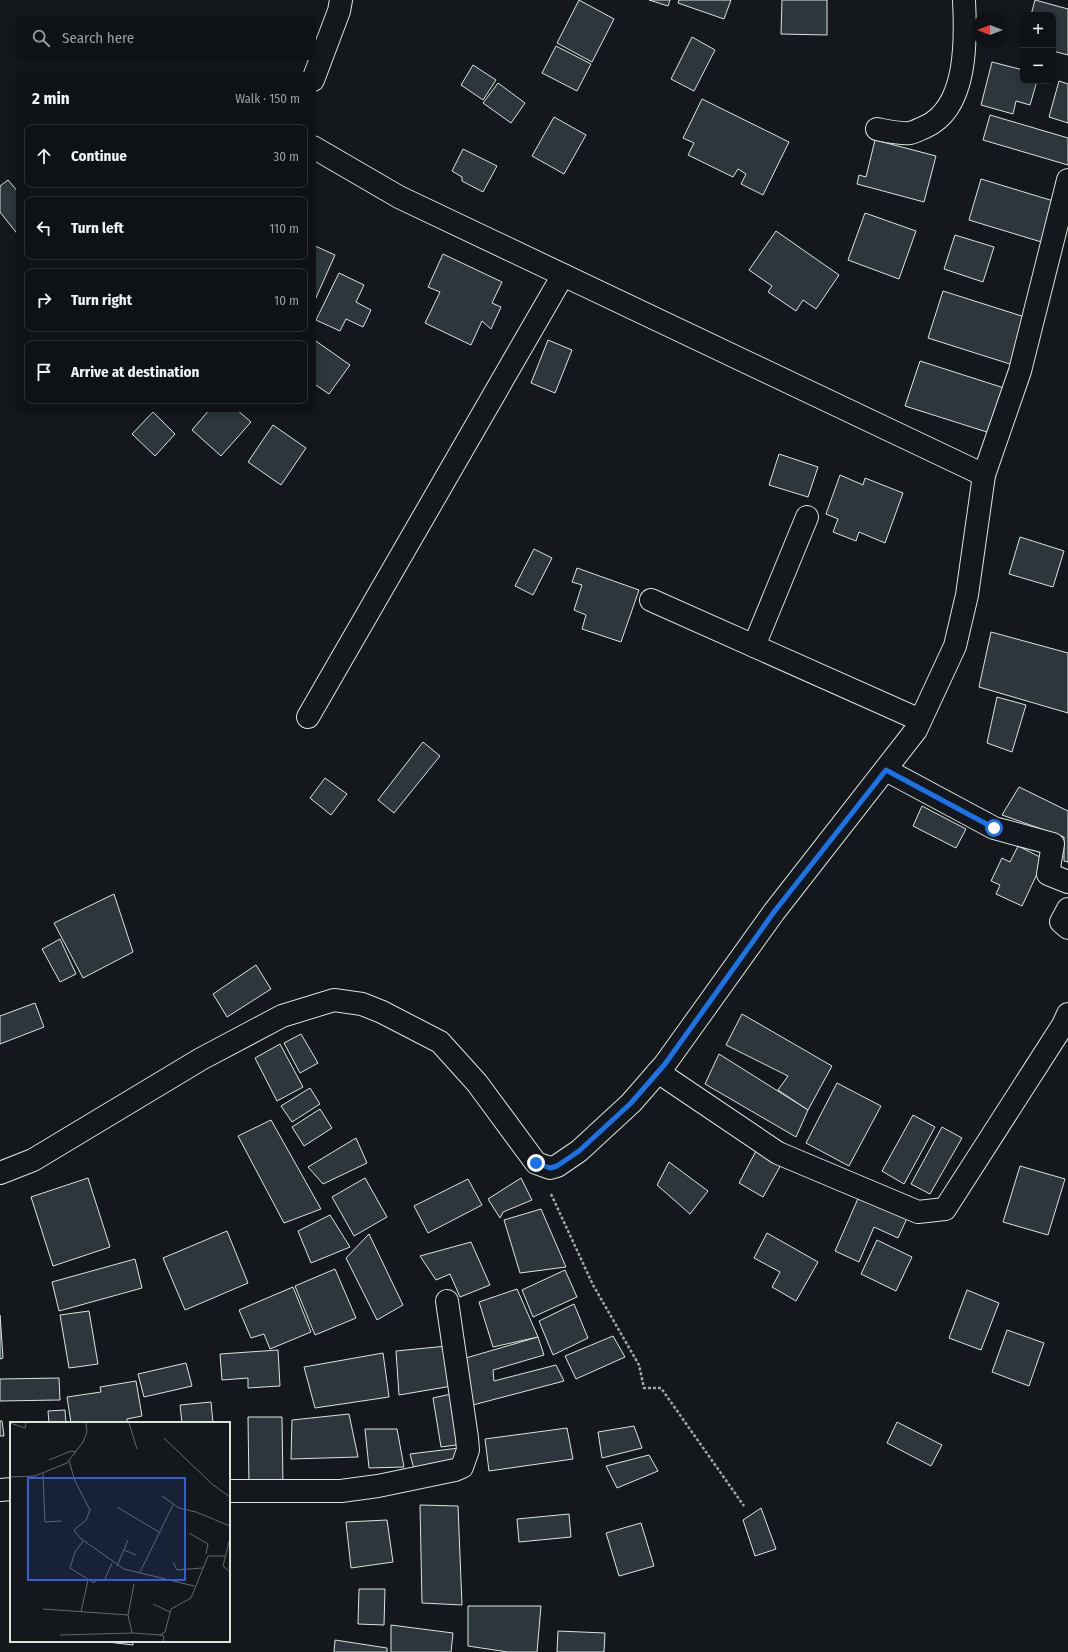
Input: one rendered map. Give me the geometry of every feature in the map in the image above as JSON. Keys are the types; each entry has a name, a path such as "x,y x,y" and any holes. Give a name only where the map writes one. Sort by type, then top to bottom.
{"street":[{"path":"316,72 339,11 341,0"},
{"path":"877,129 911,133 929,125 939,118 950,104 958,87 963,61 964,0"},
{"path":"316,149 400,197 984,475"},
{"path":"0,1173 33,1160 201,1059 282,1016 334,1000 362,1004 382,1012 440,1042 477,1083 536,1163 550,1168 557,1166 579,1151 631,1103 658,1072 774,912 916,730 955,646 967,595 984,475 1020,371 1068,180"},
{"path":"308,717 563,275"},
{"path":"754,646 807,517"},
{"path":"652,600 920,720"},
{"path":"886,770 994,828 1053,844 1048,874 1068,882"},
{"path":"1068,909 1061,922 1068,928"},
{"path":"658,1072 778,1153 918,1212 945,1209 1066,1022"},
{"path":"230,1491 341,1491 378,1486 456,1470 462,1467 468,1450 467,1438 447,1301"},
{"path":"0,1490 10,1489"}],"path":[{"path":"536,1163 593,1285 639,1365 644,1388 661,1388 744,1506"}],"building":[{"path":"579,0 614,19 592,62 557,43"},
{"path":"649,0 670,0 668,6"},
{"path":"679,0 731,0 724,19 678,3"},
{"path":"782,0 827,0 827,35 781,34"},
{"path":"1035,0 1068,9 1068,55 1056,52 1056,12 1032,12"},
{"path":"692,37 715,50 694,91 671,79"},
{"path":"556,46 591,64 577,91 542,73"},
{"path":"992,62 1020,69 1020,84 1036,84 1030,105 1016,101 1013,114 981,105"},
{"path":"473,65 496,80 483,100 461,85"},
{"path":"1059,81 1068,84 1068,123 1049,117"},
{"path":"498,83 525,103 511,123 483,103"},
{"path":"702,99 789,142 763,195 741,184 746,174 738,169 733,177 688,155 694,143 683,138"},
{"path":"990,115 1068,138 1068,165 983,140"},
{"path":"554,117 586,135 564,174 532,156"},
{"path":"875,140 936,156 924,202 857,184 859,175 866,177"},
{"path":"463,149 497,166 483,192 462,181 462,177 452,171"},
{"path":"981,179 1060,203 1048,244 969,220"},
{"path":"8,180 16,189 16,232 0,212 0,186"},
{"path":"865,213 916,231 899,279 848,260"},
{"path":"776,231 839,275 816,309 803,300 796,311 768,292 772,286 749,270"},
{"path":"955,235 994,247 983,282 944,269"},
{"path":"316,246 335,255 316,298"},
{"path":"443,254 502,282 492,303 501,307 491,329 482,321 471,345 425,323 440,292 428,287"},
{"path":"339,273 364,285 356,302 371,310 363,327 346,319 340,331 316,320"},
{"path":"943,291 1028,318 1013,365 928,338"},
{"path":"548,340 572,350 555,393 531,383"},
{"path":"316,341 350,365 329,394 316,385"},
{"path":"920,361 1004,388 990,433 905,406"},
{"path":"153,412 175,434 155,456 132,434"},
{"path":"207,412 239,412 251,422 221,456 192,430"},
{"path":"273,425 306,448 281,485 248,462"},
{"path":"779,454 818,467 808,497 769,485"},
{"path":"840,475 863,485 865,478 903,493 885,543 859,532 856,541 833,532 838,519 826,514"},
{"path":"1020,537 1064,551 1053,587 1009,574"},
{"path":"534,549 552,558 533,595 515,586"},
{"path":"577,568 639,590 621,642 582,629 586,615 574,610 582,585 572,582"},
{"path":"991,632 1068,653 1068,713 979,687"},
{"path":"997,697 1026,705 1012,752 987,743"},
{"path":"423,742 440,756 394,813 378,800"},
{"path":"325,778 347,794 331,815 310,798"},
{"path":"1019,787 1068,811 1068,862 1064,861 1064,837 1002,815"},
{"path":"922,806 966,829 956,848 913,826"},
{"path":"1018,846 1044,859 1022,906 996,894 1000,885 991,881 1002,858 1010,862"},
{"path":"114,894 133,952 83,978 54,923"},
{"path":"60,939 76,974 60,982 42,949"},
{"path":"256,965 271,989 227,1017 213,994"},
{"path":"35,1003 44,1027 0,1044 0,1016"},
{"path":"742,1014 832,1066 808,1110 778,1090 788,1076 726,1045"},
{"path":"301,1034 318,1063 300,1073 284,1043"},
{"path":"280,1044 303,1087 277,1101 255,1058"},
{"path":"719,1054 808,1110 796,1137 705,1084"},
{"path":"837,1083 881,1106 849,1166 806,1143"},
{"path":"310,1088 320,1104 292,1122 281,1106"},
{"path":"320,1109 332,1128 304,1146 292,1127"},
{"path":"913,1115 935,1127 904,1184 882,1171"},
{"path":"271,1120 321,1209 284,1223 238,1136"},
{"path":"942,1127 962,1138 930,1194 911,1184"},
{"path":"356,1138 367,1163 323,1184 308,1167"},
{"path":"757,1149 782,1163 763,1197 739,1183"},
{"path":"669,1162 708,1191 690,1214 657,1185"},
{"path":"1020,1166 1065,1179 1048,1235 1003,1222"},
{"path":"88,1178 110,1247 53,1266 31,1197"},
{"path":"365,1178 387,1217 354,1236 332,1197"},
{"path":"521,1178 532,1200 503,1212 500,1218 488,1199"},
{"path":"468,1179 482,1205 428,1233 414,1206"},
{"path":"860,1194 908,1216 898,1238 874,1227 859,1262 835,1251"},
{"path":"541,1209 566,1267 520,1273 504,1220"},
{"path":"330,1215 350,1247 311,1263 298,1231"},
{"path":"227,1231 248,1283 185,1310 163,1258"},
{"path":"767,1233 818,1262 796,1301 772,1287 780,1272 754,1258"},
{"path":"369,1234 403,1305 377,1320 346,1258"},
{"path":"877,1240 912,1257 896,1291 861,1274"},
{"path":"471,1242 490,1285 460,1297 450,1274 436,1280 420,1256"},
{"path":"135,1259 142,1288 59,1311 52,1282"},
{"path":"335,1269 356,1318 315,1335 295,1286"},
{"path":"565,1270 577,1297 533,1317 522,1290"},
{"path":"293,1287 311,1332 270,1349 264,1334 251,1338 239,1310"},
{"path":"517,1289 538,1337 493,1347 479,1302"},
{"path":"967,1290 999,1303 981,1350 949,1338"},
{"path":"574,1304 588,1338 553,1355 539,1321"},
{"path":"89,1311 98,1364 69,1368 60,1315"},
{"path":"0,1315 3,1358 0,1359"},
{"path":"1007,1330 1044,1343 1029,1386 992,1372"},
{"path":"613,1336 625,1357 576,1379 565,1356"},
{"path":"538,1337 544,1355 493,1370 494,1381 556,1365 564,1381 473,1405 466,1358"},
{"path":"447,1346 452,1386 399,1395 396,1351"},
{"path":"278,1350 280,1386 248,1388 248,1378 222,1380 220,1354"},
{"path":"383,1353 389,1397 315,1408 304,1367"},
{"path":"186,1363 192,1386 144,1397 138,1374"},
{"path":"59,1378 60,1400 0,1401 0,1379"},
{"path":"136,1381 142,1416 127,1419 127,1422 71,1422 67,1397 101,1392 100,1387"},
{"path":"456,1393 463,1444 441,1447 433,1398"},
{"path":"211,1402 213,1422 182,1422 180,1405"},
{"path":"65,1410 66,1422 49,1422 48,1411"},
{"path":"349,1414 358,1457 291,1459 292,1420"},
{"path":"248,1417 282,1417 283,1487 249,1487"},
{"path":"0,1421 2,1421 4,1436 0,1436"},
{"path":"897,1422 942,1445 931,1466 887,1443"},
{"path":"634,1426 642,1448 602,1458 598,1432"},
{"path":"567,1428 573,1459 489,1471 485,1439"},
{"path":"365,1429 397,1429 404,1467 369,1468"},
{"path":"459,1448 460,1464 415,1473 410,1454"},
{"path":"649,1455 658,1471 617,1488 606,1466"},
{"path":"420,1505 458,1506 462,1605 422,1603"},
{"path":"761,1508 776,1549 755,1556 743,1520"},
{"path":"569,1514 571,1537 519,1542 517,1519"},
{"path":"387,1520 393,1562 351,1568 346,1522"},
{"path":"641,1523 654,1566 619,1576 606,1533"},
{"path":"359,1589 385,1589 384,1625 358,1624"},
{"path":"468,1606 541,1606 537,1652 508,1652 468,1646"},
{"path":"391,1625 453,1633 451,1652 391,1652"},
{"path":"558,1631 605,1633 604,1652 557,1652"},
{"path":"335,1640 387,1648 387,1652 334,1652"},
{"path":"108,1642 133,1642 133,1645"}],"route":[{"path":"536,1163 550,1168 557,1166 579,1151 631,1103 665,1064 774,912 886,770 994,828"}]}
